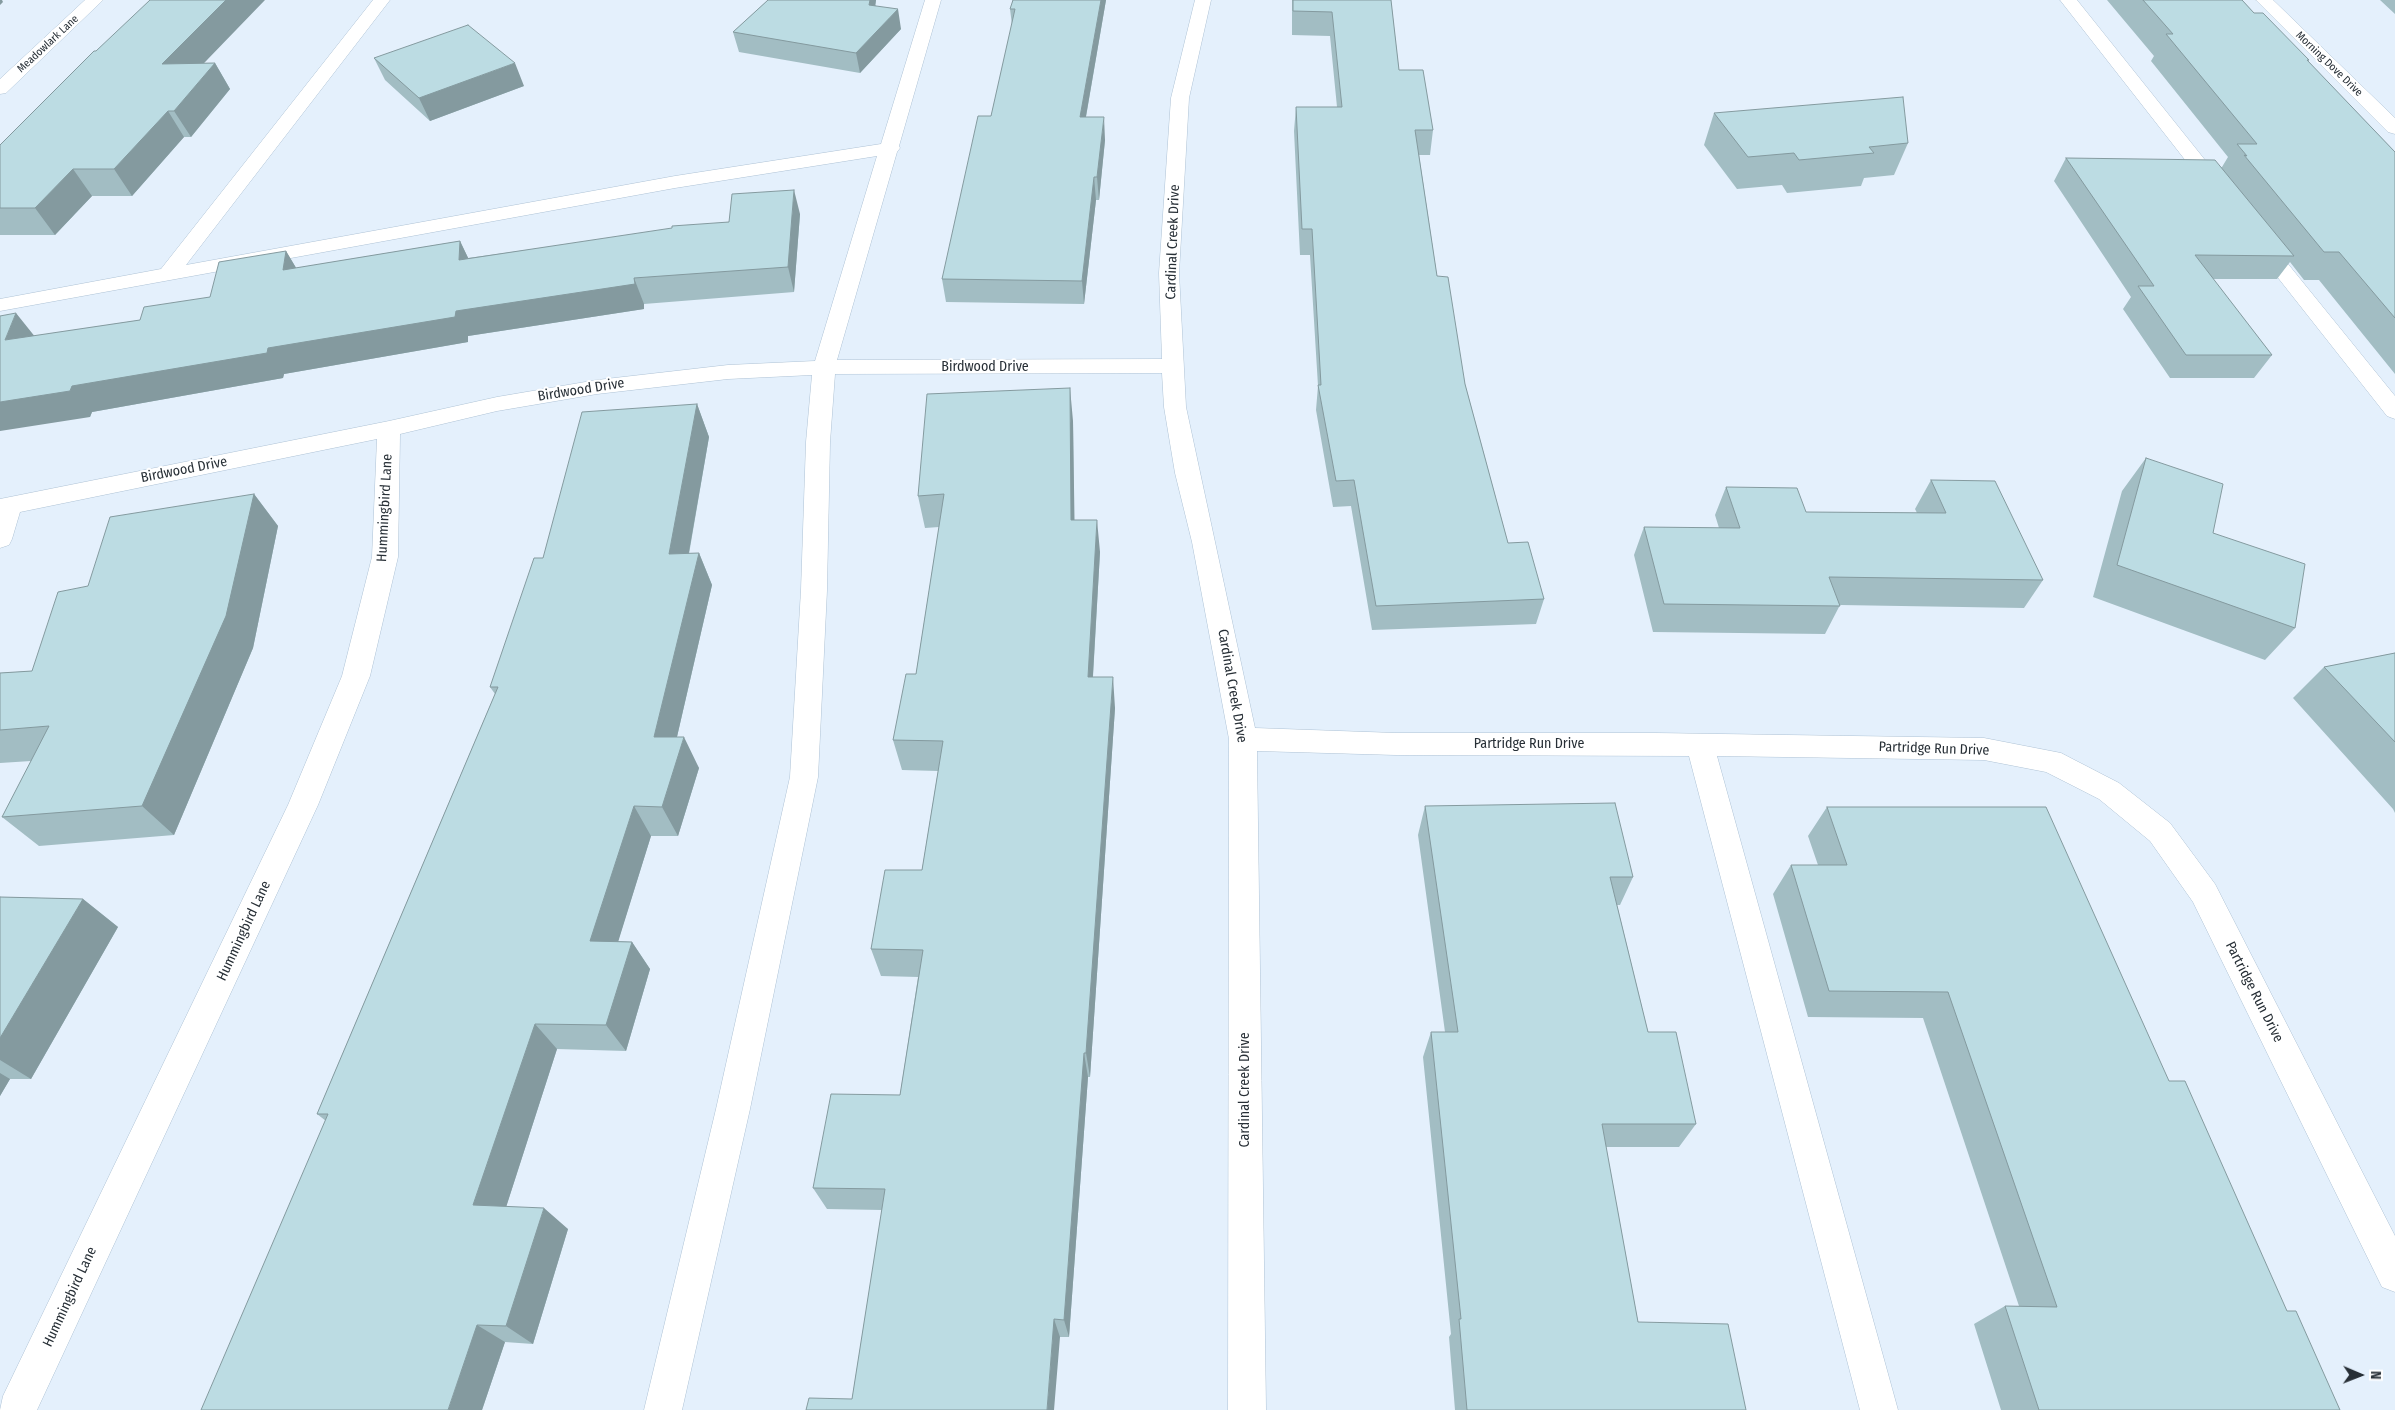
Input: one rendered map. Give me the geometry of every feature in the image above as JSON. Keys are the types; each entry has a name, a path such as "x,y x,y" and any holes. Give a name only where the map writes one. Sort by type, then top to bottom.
{"street":[{"name":"Meadowlark Lane","path":"0,89 95,0"},
{"path":"166,275 382,0"},
{"path":"663,1410 733,1109 804,777 814,590 818,442 824,368 934,0"},
{"name":"Cardinal Creek Drive","path":"1202,0 1180,98 1169,273 1175,407 1186,473 1204,542 1244,739 1247,1410"},
{"path":"2068,0 2228,202"},
{"name":"Morning Dove Drive","path":"2264,0 2395,128"},
{"path":"0,305 675,182 891,148"},
{"path":"2246,224 2395,411"},
{"name":"Birdwood Drive","path":"5,507 389,429 497,404 597,387 728,372 824,368 1172,366"},
{"name":"Hummingbird Lane","path":"17,1410 303,805 356,676 385,557 389,429"},
{"path":"0,539 5,507"},
{"name":"Partridge Run Drive","path":"1244,739 1396,744 1700,745 1984,749 2051,761 2109,791 2160,832 2204,893 2395,1274"},
{"path":"1700,745 1879,1410"}],"building":[{"path":"150,0 226,0 162,64 215,63 174,111 168,111 114,169 73,169 35,208 0,208 0,145 94,51"},
{"path":"768,0 870,0 869,5 898,9 856,53 733,32"},
{"path":"1013,0 1101,0 1080,117 1104,117 1097,177 1094,177 1082,281 942,279 978,116 991,116 1015,9 1010,9"},
{"path":"1293,0 1391,0 1399,70 1423,70 1433,130 1415,130 1437,276 1448,277 1465,384 1508,543 1528,542 1544,599 1376,606 1354,480 1336,481 1318,385 1321,385 1312,229 1302,229 1296,107 1342,107 1332,12 1293,11"},
{"path":"2143,0 2242,0 2254,13 2263,13 2395,152 2395,318 2339,252 2324,252 2244,155 2247,156 2237,144 2257,144 2166,34 2173,34"},
{"path":"468,25 515,63 419,98 374,58"},
{"path":"1903,97 1908,143 1869,147 1874,153 1799,160 1794,153 1748,157 1714,113"},
{"path":"2066,158 2215,160 2294,256 2195,255 2272,355 2186,355 2138,286 2154,286"},
{"path":"794,190 788,267 634,278 635,284 456,311 455,317 268,348 267,353 72,386 70,391 0,402 0,316 16,313 5,340 140,320 144,307 210,297 219,262 286,251 283,270 460,241 459,260 672,228 672,226 729,222 732,194"},
{"path":"1070,388 1071,520 1097,520 1088,677 1113,677 1086,1053 1084,1053 1064,1320 1054,1319 1047,1410 806,1410 809,1398 852,1399 885,1189 813,1188 831,1094 900,1095 923,950 871,949 885,870 922,870 943,741 893,740 906,674 916,674 944,494 918,496 927,394"},
{"path":"697,404 669,554 699,553 654,737 684,737 662,807 634,806 590,941 632,942 606,1025 535,1024 473,1205 544,1208 506,1326 477,1325 448,1410 201,1410 328,1114 317,1114 498,687 490,687 534,558 543,558 582,412"},
{"path":"2146,458 2223,484 2213,533 2305,564 2295,628 2117,565"},
{"path":"1931,480 1995,481 2043,580 1829,577 1840,606 1664,604 1644,527 1740,528 1726,487 1797,488 1806,512 1946,513"},
{"path":"254,494 226,616 142,806 2,817 49,726 0,730 0,673 32,671 58,592 88,586 110,517"},
{"path":"2395,653 2395,742 2324,667"},
{"path":"1615,803 1633,877 1610,877 1648,1032 1676,1032 1696,1124 1602,1124 1638,1322 1728,1324 1746,1410 1467,1410 1459,1319 1461,1319 1431,1032 1458,1032 1425,806"},
{"path":"1827,807 2046,807 2169,1081 2185,1081 2287,1311 2296,1311 2340,1410 2039,1410 2005,1306 2057,1307 1948,992 1829,991 1791,865 1847,865"},
{"path":"0,897 83,899 0,1038"}]}
